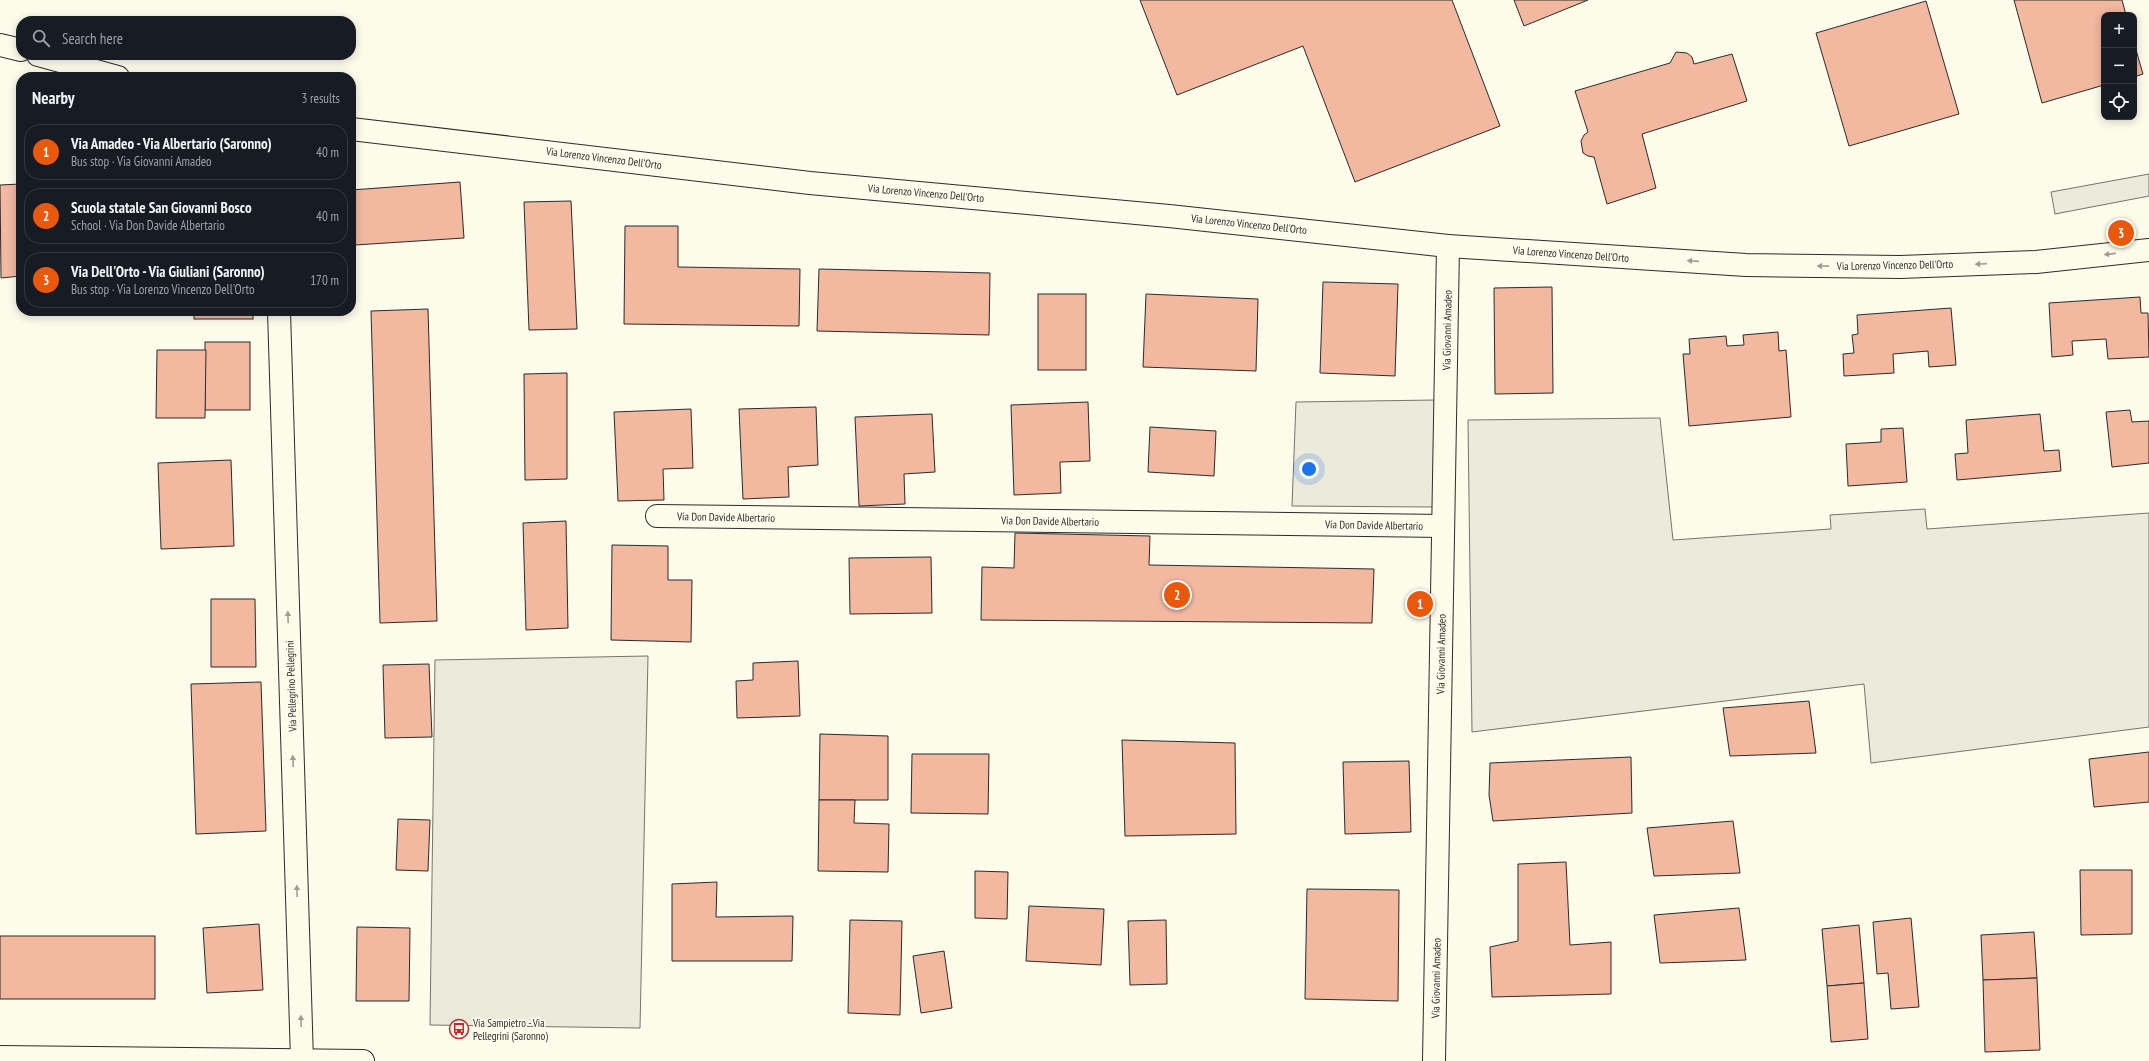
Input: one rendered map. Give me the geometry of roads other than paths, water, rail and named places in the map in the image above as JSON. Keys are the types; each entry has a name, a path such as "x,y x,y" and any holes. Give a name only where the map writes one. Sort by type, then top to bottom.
{"street":[{"path":"0,45 16,49"},
{"path":"56,60 100,72"},
{"name":"Via Lorenzo Vincenzo Dell'Orto","path":"356,130 810,183 1168,216 1448,246 1746,265 1900,267 2036,262 2149,250"},
{"name":"Via Giovanni Amadeo","path":"1434,1061 1448,246"},
{"name":"Via Pellegrino Pellegrini","path":"279,316 302,1060"},
{"name":"Via Don Davide Albertario","path":"657,516 1443,526"},
{"path":"0,1057 363,1061"}],"place":[{"name":"Via Dell'Orto - Via Giuliani (Saronno)","path":"2121,233"},
{"name":"Scuola statale San Giovanni Bosco","path":"1177,595"},
{"name":"Via Amadeo - Via Albertario (Saronno)","path":"1420,604"},
{"name":"Via Sampietro - Via Pellegrini (Saronno)","path":"459,1029"}]}
